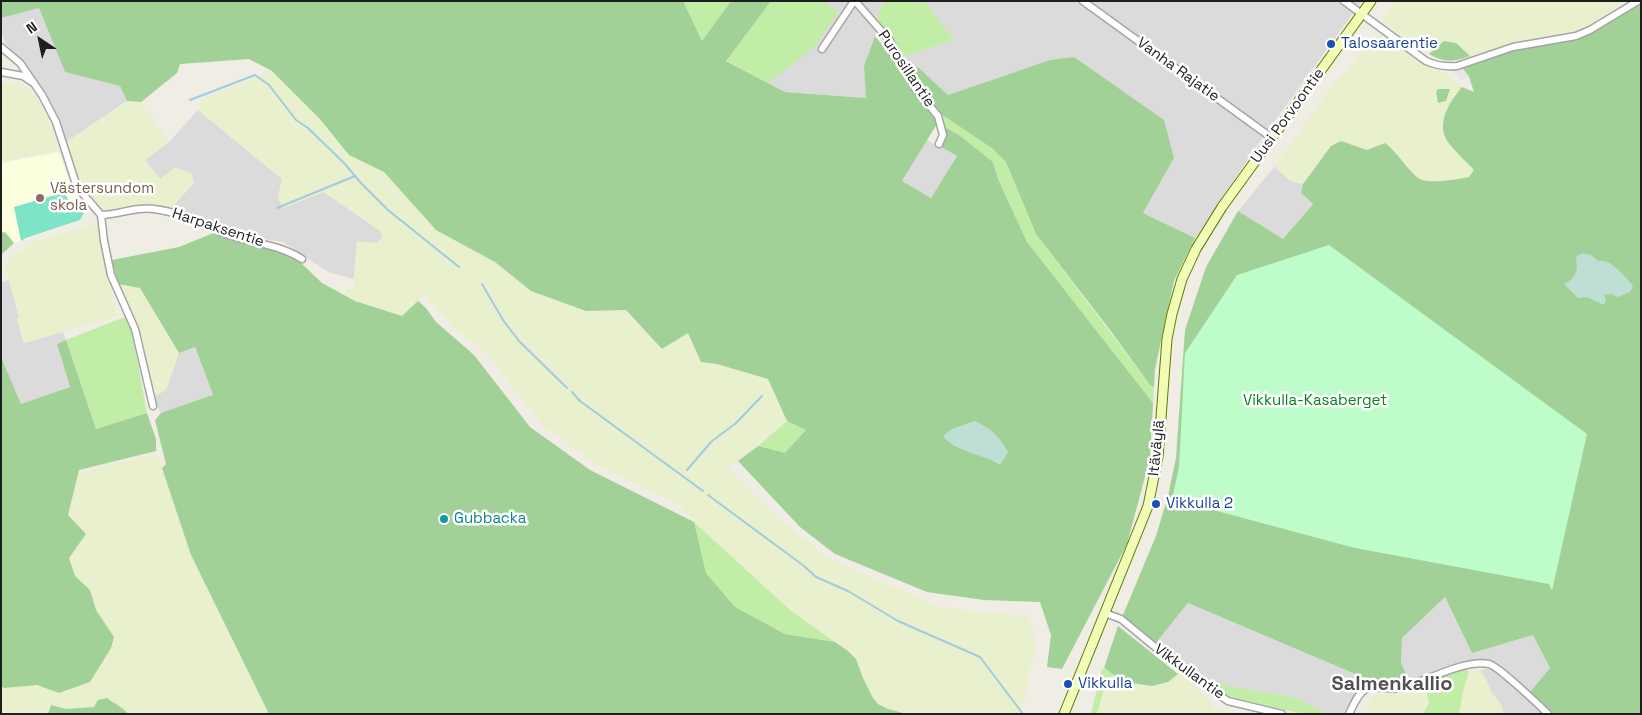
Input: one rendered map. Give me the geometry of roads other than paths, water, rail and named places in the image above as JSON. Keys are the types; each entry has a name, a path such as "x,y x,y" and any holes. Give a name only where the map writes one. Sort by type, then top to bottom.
{"main road":[{"name":"Uusi Porvoontie","path":"1222,208 1371,1"},
{"name":"Itäväylä","path":"1064,714 1139,534 1151,495 1158,457 1164,371 1172,314 1182,279 1190,262 1222,208"}],"street":[{"path":"822,49 854,1"},
{"name":"Purosillantie","path":"854,1 890,41 915,88 938,116 942,134 939,144"},
{"name":"Vanha Rajatie","path":"1083,1 1272,138"},
{"path":"1344,1 1426,60 1433,64 1448,67 1457,66 1513,48 1576,36 1590,30 1638,1"},
{"path":"1,47 20,63 50,108 75,181 83,194 102,215 104,241 111,274 135,329 154,406"},
{"path":"1,72 23,76 35,84"},
{"name":"Harpaksentie","path":"102,215 147,208 170,212 227,234 286,250 302,259"},
{"name":"Vikkullantie","path":"1106,613 1121,619 1166,656 1189,670 1216,694 1228,701 1282,714"},
{"path":"1348,714 1365,689 1399,688 1463,667 1484,664 1495,667 1548,714"}],"waterway":[{"path":"190,100 255,75 269,85 296,120 308,128 344,163 388,210 459,267"},
{"path":"277,208 355,176"},
{"path":"482,284 503,320 519,341 567,388"},
{"path":"572,392 580,401 703,491"},
{"path":"687,470 712,441 735,424 762,396"},
{"path":"708,495 804,566 816,577 848,591 898,621 980,657 1023,714"}],"place":[{"name":"Talosaarentie","path":"1331,44"},
{"name":"Västersundom skola","path":"40,198"},
{"name":"Vikkulla 2","path":"1156,504"},
{"name":"Gubbacka","path":"444,519"},
{"name":"Vikkulla","path":"1068,684"}],"district":[{"name":"Salmenkallio","path":"1392,685"}],"park label":[{"name":"Vikkulla-Kasaberget","path":"1315,401"}]}
